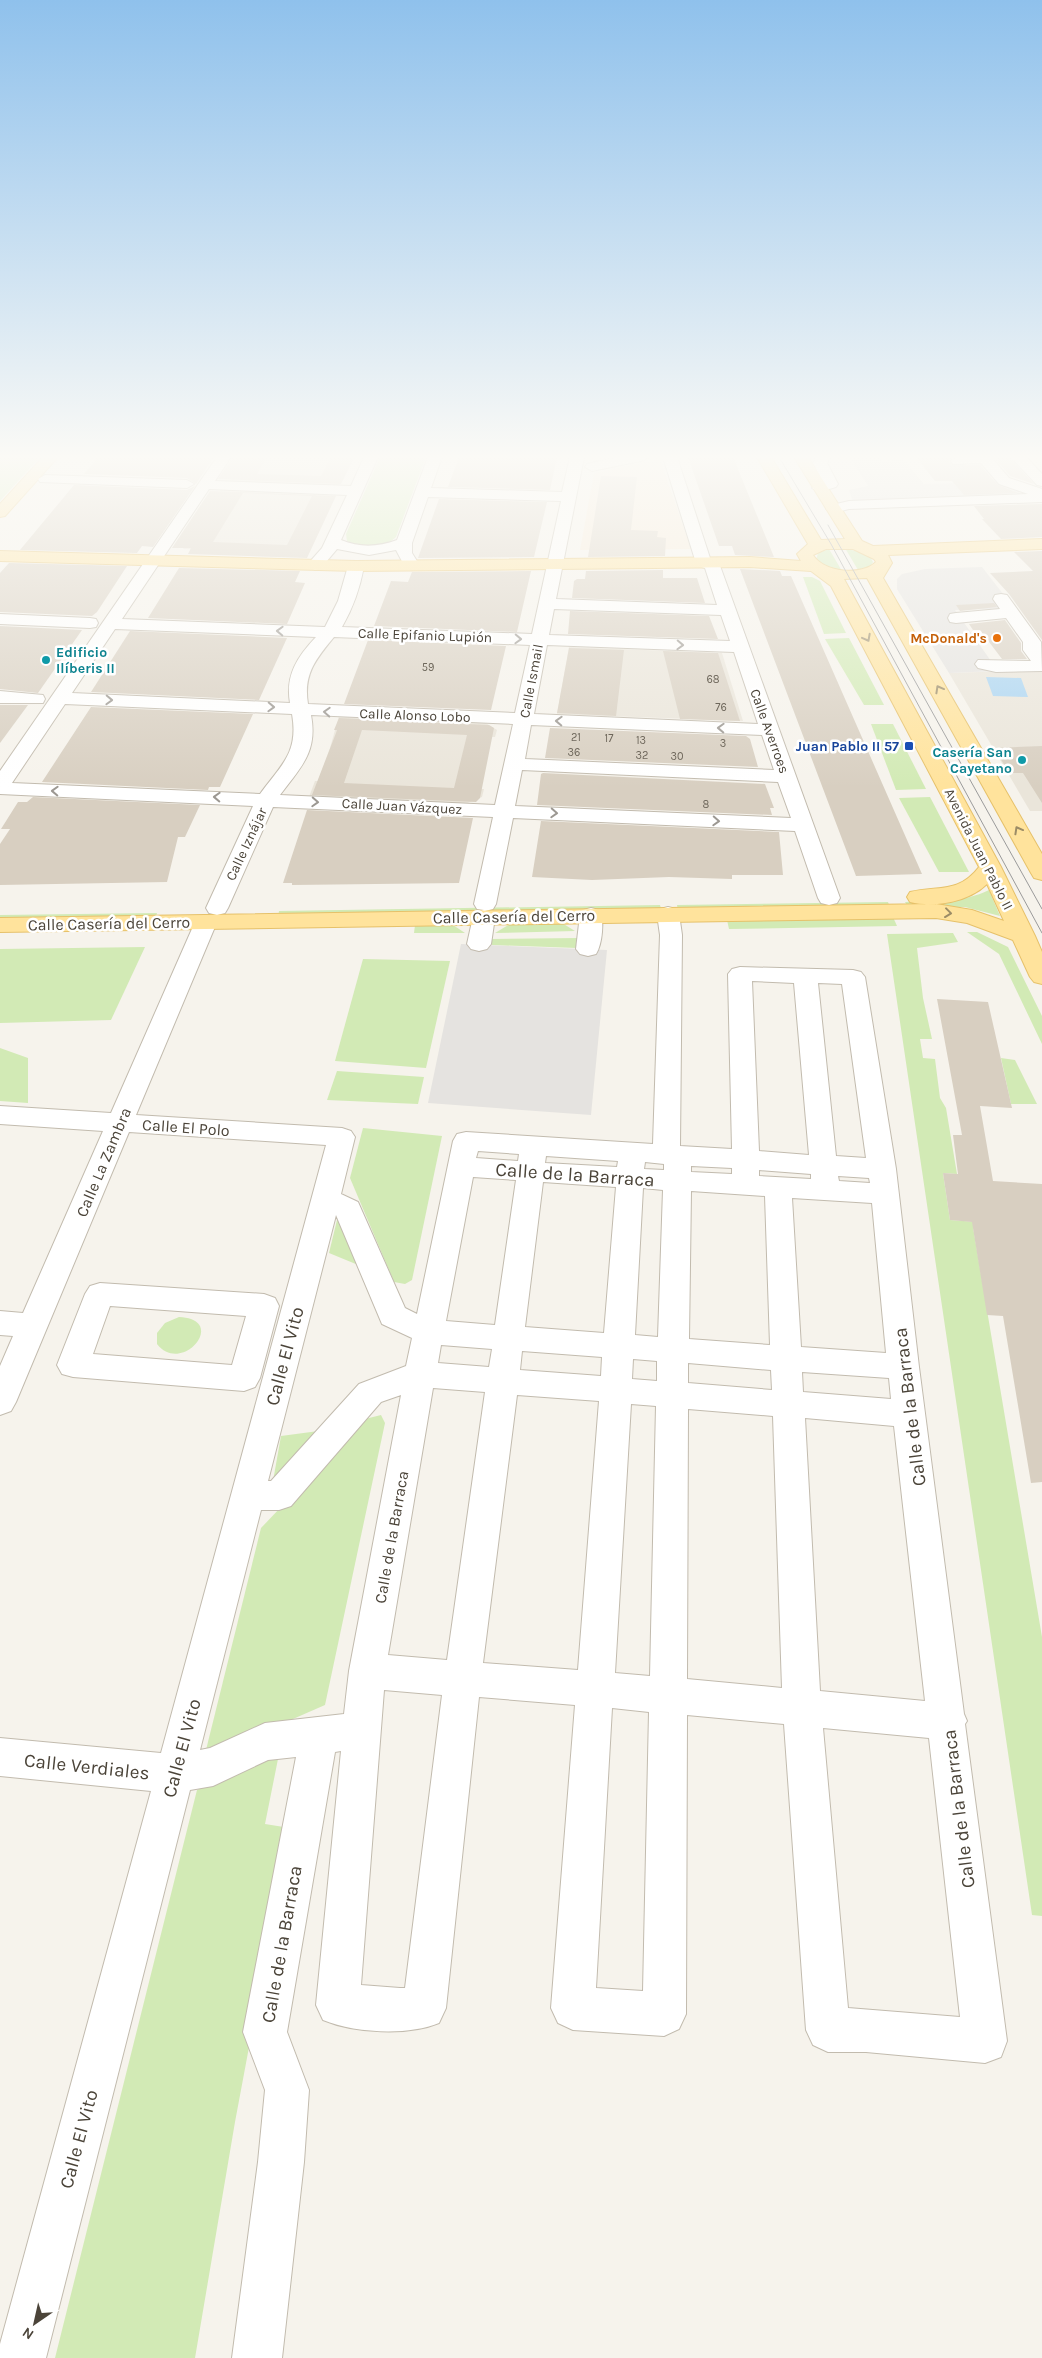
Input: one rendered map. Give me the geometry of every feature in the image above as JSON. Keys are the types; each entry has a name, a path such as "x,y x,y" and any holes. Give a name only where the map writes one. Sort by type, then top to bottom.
{"main road":[{"name":"Avenida Juan Pablo II","path":"822,567 838,583 990,867 1042,977"},
{"path":"835,567 856,575 881,567"},
{"path":"878,569 874,578 1040,868"},
{"name":"Calle Casería del Cerro","path":"0,925 211,915 484,910 829,898 946,896 974,887 980,883 990,867"},
{"name":"Calle Casería del Cerro","path":"484,910 592,915 936,911 972,917 1024,936"},
{"name":"Calle Casería del Cerro","path":"0,912 211,915"}],"street":[{"path":"0,787 149,567"},
{"name":"Calle Iznájar","path":"211,915 266,800 288,774 302,746 303,724 296,683 301,668 309,654 329,632 351,586 356,567"},
{"name":"Calle Ismail","path":"479,944 484,910 555,567"},
{"name":"Calle Averroes","path":"710,567 727,610 829,898"},
{"path":"547,604 727,610"},
{"path":"956,618 1005,606 1032,642 1032,650 1042,664"},
{"path":"0,619 90,623"},
{"name":"Calle Epifanio Lupión","path":"110,624 740,647"},
{"path":"988,660 1042,664"},
{"path":"0,697 36,699"},
{"name":"Calle Alonso Lobo","path":"60,698 770,730"},
{"path":"514,764 786,776"},
{"name":"Calle Juan Vázquez","path":"0,787 803,825"},
{"path":"631,1165 573,2008 664,2014 673,1394 674,1164 671,935 668,914"},
{"name":"Calle La Zambra","path":"0,1402 211,915"},
{"path":"588,949 592,915"},
{"path":"802,1708 786,1359 756,1177 740,974 854,977 883,1182"},
{"path":"756,1177 825,1178 806,976"},
{"name":"Calle El Polo","path":"0,1116 342,1137"},
{"name":"Calle El Vito","path":"21,2358 342,1137"},
{"name":"Calle de la Barraca","path":"463,1678 424,2008 400,2010 338,2005 367,1671 420,1374 464,1154 631,1165 674,1164 756,1177 825,1178 883,1182 903,1367 948,1721 985,2041 866,2030 828,2030 802,1708"},
{"path":"463,1678 532,1158"},
{"path":"326,1198 348,1209 393,1316 429,1332 903,1367"},
{"path":"100,1294 264,1306 244,1378 111,1368 73,1365 100,1294"},
{"path":"0,1323 32,1326"},
{"path":"248,1495 279,1496 370,1393 420,1374 909,1414"},
{"path":"367,1671 595,1689 948,1721"},
{"name":"Calle Verdiales","path":"0,1757 174,1774 213,1767 265,1742 362,1730"},
{"name":"Calle de la Barraca","path":"257,2358 281,2162 287,2090 264,2032 319,1736"}],"shaded area":[{"path":"982,567 1014,608 955,610 998,671 949,673 897,589 897,579 902,574 925,569"},
{"path":"569,647 722,653 743,721 557,714"},
{"path":"1042,670 1042,811 1030,811 949,673"},
{"path":"339,716 484,722 497,730 495,737 491,737 480,789 484,789 482,797 465,804 309,797 315,781 318,781"},
{"path":"461,944 607,950 591,1115 428,1103"}],"green space":[{"path":"825,567 840,567 842,571"},
{"path":"856,567 868,567 858,570"},
{"path":"803,577 812,577 820,581 846,633 824,634"},
{"path":"849,638 884,705 864,705 825,639"},
{"path":"871,724 893,724 926,789 896,790"},
{"path":"930,797 969,872 939,872 899,798"},
{"path":"989,890 1000,916 965,907 908,907 905,902 959,899"},
{"path":"888,902 890,907 678,911 677,905"},
{"path":"660,905 662,912 278,918 279,911"},
{"path":"157,913 155,920 0,922 0,915"},
{"path":"893,917 897,926 729,929 727,920"},
{"path":"562,923 575,931 495,933 510,924"},
{"path":"415,925 453,925 465,933 414,933"},
{"path":"967,932 977,932 1008,947 1042,1016 1042,1044 999,954"},
{"path":"953,933 958,942 917,948 923,998 932,1039 920,1039 923,1058 935,1059 940,1098 946,1108 957,1174 943,1173 950,1220 977,1222 973,1227 1042,1637 1042,1916 1032,1915 887,934"},
{"path":"579,938 577,948 492,945 491,939"},
{"path":"145,947 111,1020 0,1023 0,949"},
{"path":"363,959 450,961 426,1068 335,1061"},
{"path":"0,1048 28,1058 28,1103 0,1101"},
{"path":"1001,1058 1015,1060 1037,1104 1011,1104"},
{"path":"337,1071 424,1077 418,1104 327,1100"},
{"path":"363,1128 442,1136 412,1280 405,1284 394,1282 350,1178"},
{"path":"344,1217 363,1267 329,1253 337,1220"},
{"path":"179,1317 193,1320 200,1327 201,1335 188,1350 178,1354 167,1352 157,1344 157,1333 165,1323"},
{"path":"381,1415 385,1423 325,1705 204,1758 261,1528 365,1419"},
{"path":"326,1430 273,1481 281,1436"},
{"path":"280,1749 265,1824 290,1828 235,2122 195,2358 55,2358 197,1790"}],"water":[{"path":"986,677 1021,678 1028,697 993,696"}],"building":[{"path":"5,567 126,567 97,612 92,616 0,612 0,573"},
{"path":"1029,567 1042,567 1042,640 1009,594 990,573 1033,571"},
{"path":"179,568 300,571 295,582 305,583 287,624 148,618"},
{"path":"740,569 780,571 782,576 791,576 922,874 856,876"},
{"path":"663,570 663,578 697,578 705,603 572,598 574,581 585,579 586,571"},
{"path":"531,571 517,632 374,626 391,581 408,582 412,572"},
{"path":"994,603 997,607 960,611 956,605"},
{"path":"570,611 709,616 718,639 568,634"},
{"path":"1005,620 1021,643 1021,651 1027,659 1002,659 980,630 973,630 969,624"},
{"path":"0,626 82,630 38,693 0,689"},
{"path":"130,631 287,638 259,700 91,692"},
{"path":"368,640 506,646 491,710 344,704"},
{"path":"569,648 624,650 616,716 557,713"},
{"path":"663,651 718,653 740,721 680,719"},
{"path":"0,705 28,705 0,743"},
{"path":"91,707 253,714 220,787 209,787 208,790 42,782"},
{"path":"339,718 489,725 494,728 480,798 476,802 312,795 337,730 334,730","holes":["362,730 467,735 454,788 344,783"]},
{"path":"550,728 746,736 750,739 758,767 545,758"},
{"name":"Casería San Cayetano","path":"1042,746 1042,803 1023,773 1010,773 993,748"},
{"path":"541,774 765,784 774,808 770,808 772,815 537,805"},
{"path":"33,797 200,805 185,837 178,837 167,882 0,885 0,844 10,829 1,829 18,802 27,802"},
{"path":"307,810 473,818 459,883 292,885 292,883 283,883"},
{"path":"541,821 779,832 783,875 732,875 732,879 669,877 592,880 532,877"},
{"path":"937,999 988,1002 1012,1108 980,1106 993,1181 1042,1184 1042,1482 1031,1483 1003,1316 987,1315 972,1222 950,1220 943,1173 958,1174 953,1135 962,1135"}],"tram line":[{"path":"843,567 1042,933"},
{"path":"851,567 1042,909"}],"place":[{"name":"McDonald's","path":"997,638"},
{"name":"Edificio Ilíberis II","path":"46,660"},
{"name":"Juan Pablo II 57","path":"909,746"},
{"name":"Casería San Cayetano","path":"1022,760"}]}
